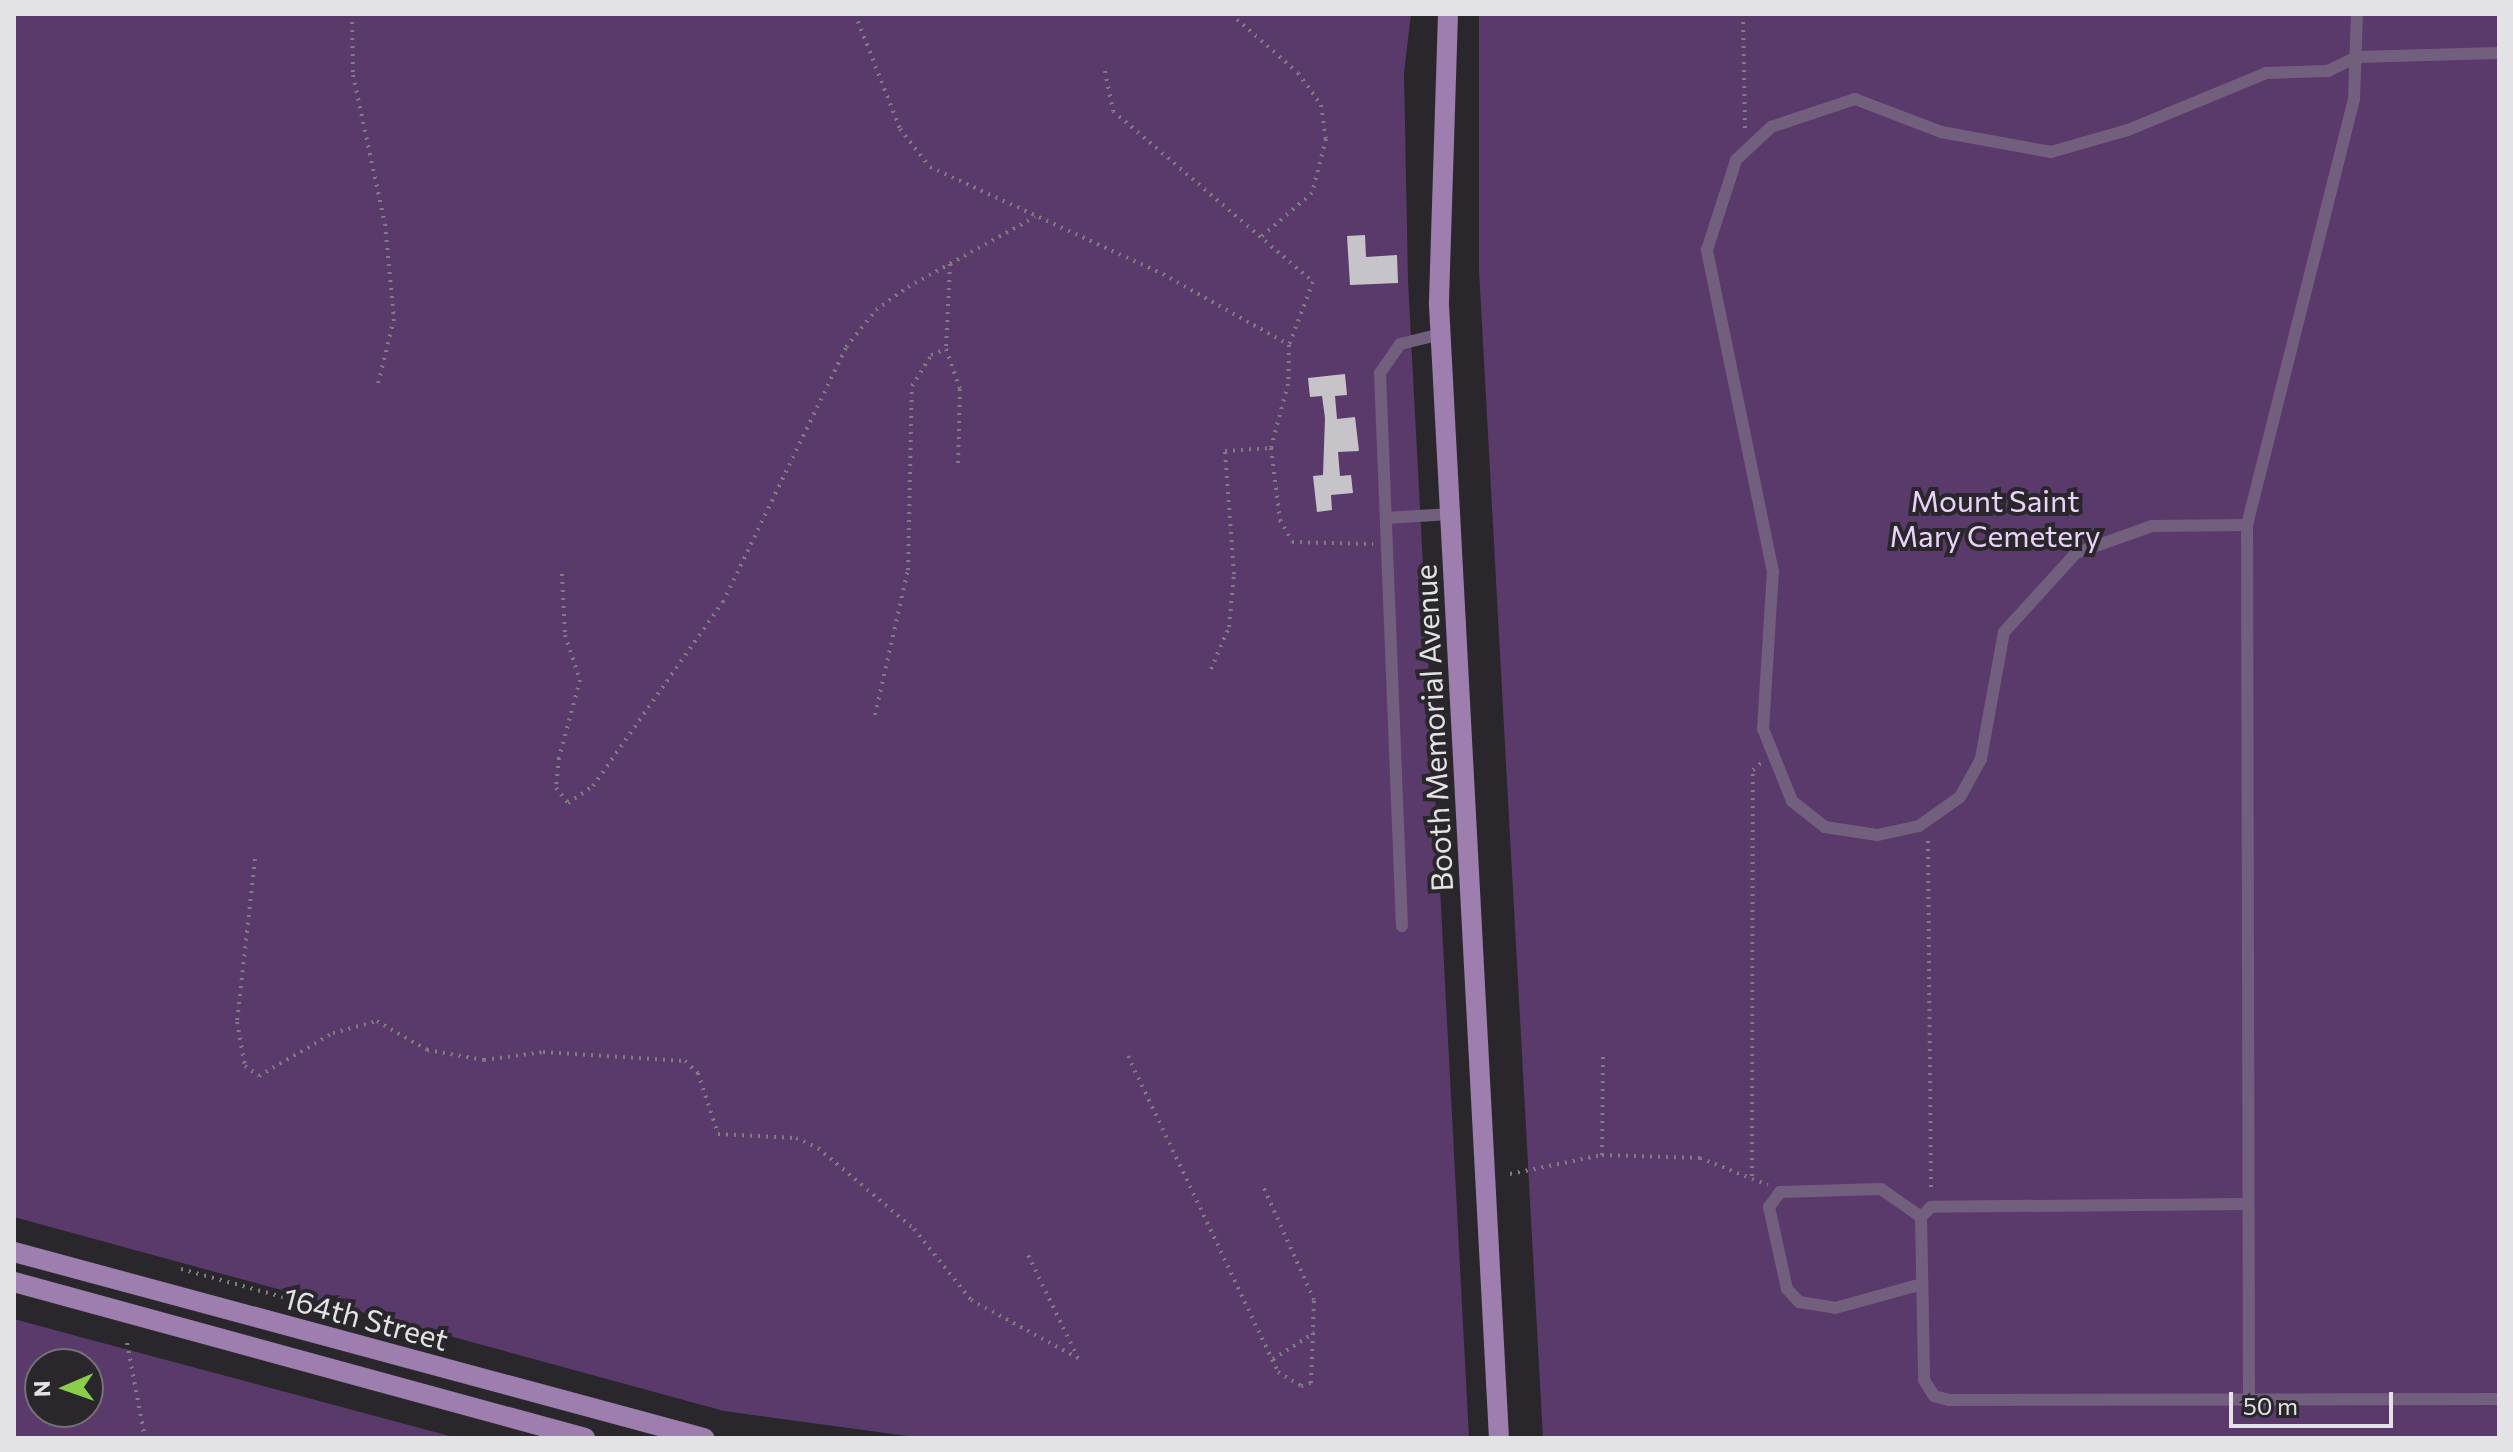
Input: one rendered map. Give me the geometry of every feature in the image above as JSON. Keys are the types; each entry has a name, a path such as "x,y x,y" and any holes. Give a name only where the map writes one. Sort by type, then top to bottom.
{"street":[{"name":"Booth Memorial Avenue","path":"1448,14 1441,334 1499,1438"},
{"name":"164th Street","path":"14,1252 704,1438"},
{"name":"164th Street","path":"14,1282 585,1438"}],"lane":[{"path":"2249,1399 2247,525 2354,99 2357,14"},
{"path":"2247,525 2152,526 2110,536 2045,579 2004,632 1981,759 1960,797 1928,820 1877,835 1825,827 1792,801 1769,755 1763,729 1773,572 1707,250 1722,195 1746,151 1771,127 1855,99 1941,132 2051,152 2128,130 2233,81 2328,71 2357,57 2499,53"},
{"path":"1402,926 1380,373 1400,344 1441,334"},
{"path":"1386,518 1451,514"},
{"path":"1921,1217 1881,1189 1780,1192 1769,1207 1774,1248 1799,1302 1835,1308 1922,1284"},
{"path":"2247,1204 1931,1207 1921,1217 1924,1380 1934,1396 2499,1399"}],"path":[{"path":"352,14 353,75 385,224 394,319 378,384"},
{"path":"855,14 900,129 930,167 1163,274 1289,345"},
{"path":"1231,14 1298,73 1321,105 1326,139 1312,193 1262,236"},
{"path":"1743,14 1746,151"},
{"path":"1105,71 1113,111 1313,282 1289,345 1288,384 1271,448 1280,520 1292,542 1387,544"},
{"path":"562,574 565,635 580,680 559,758 556,788 568,803 593,786 723,602 846,347 876,310 1035,217"},
{"path":"950,264 946,349 960,389 958,465"},
{"path":"875,715 908,570 912,386 931,355 946,349"},
{"path":"1211,669 1229,627 1234,574 1225,451 1271,448"},
{"path":"1752,1176 1753,770 1769,755"},
{"path":"1928,820 1931,1207"},
{"path":"255,859 237,1022 245,1066 259,1076 333,1033 377,1021 427,1050 484,1060 543,1052 685,1061 698,1073 718,1134 796,1138 818,1148 914,1229 971,1300 1078,1358 1026,1251"},
{"path":"1602,1155 1603,1053"},
{"path":"1128,1056 1273,1359 1294,1386 1311,1383 1314,1333 1309,1287 1264,1188"},
{"path":"1510,1174 1602,1155 1700,1158 1752,1176 1780,1192"},
{"path":"181,1269 402,1330"},
{"path":"1273,1359 1314,1333"},
{"path":"127,1343 145,1438"}],"green space":[{"path":"14,14 1411,14 1404,73 1408,281 1469,1438 922,1438 724,1411 14,1217"},
{"name":"Mount Saint Mary Cemetery","path":"1479,14 2499,14 2499,1438 1543,1438 1479,270"},
{"path":"14,1319 457,1438 14,1438"}],"building":[{"path":"1365,235 1366,257 1397,255 1398,283 1350,285 1347,236"},
{"path":"1345,374 1347,395 1335,396 1337,419 1355,417 1359,451 1338,452 1340,476 1351,475 1353,493 1331,495 1332,510 1317,512 1313,476 1323,475 1325,418 1322,396 1310,397 1308,378"}]}
